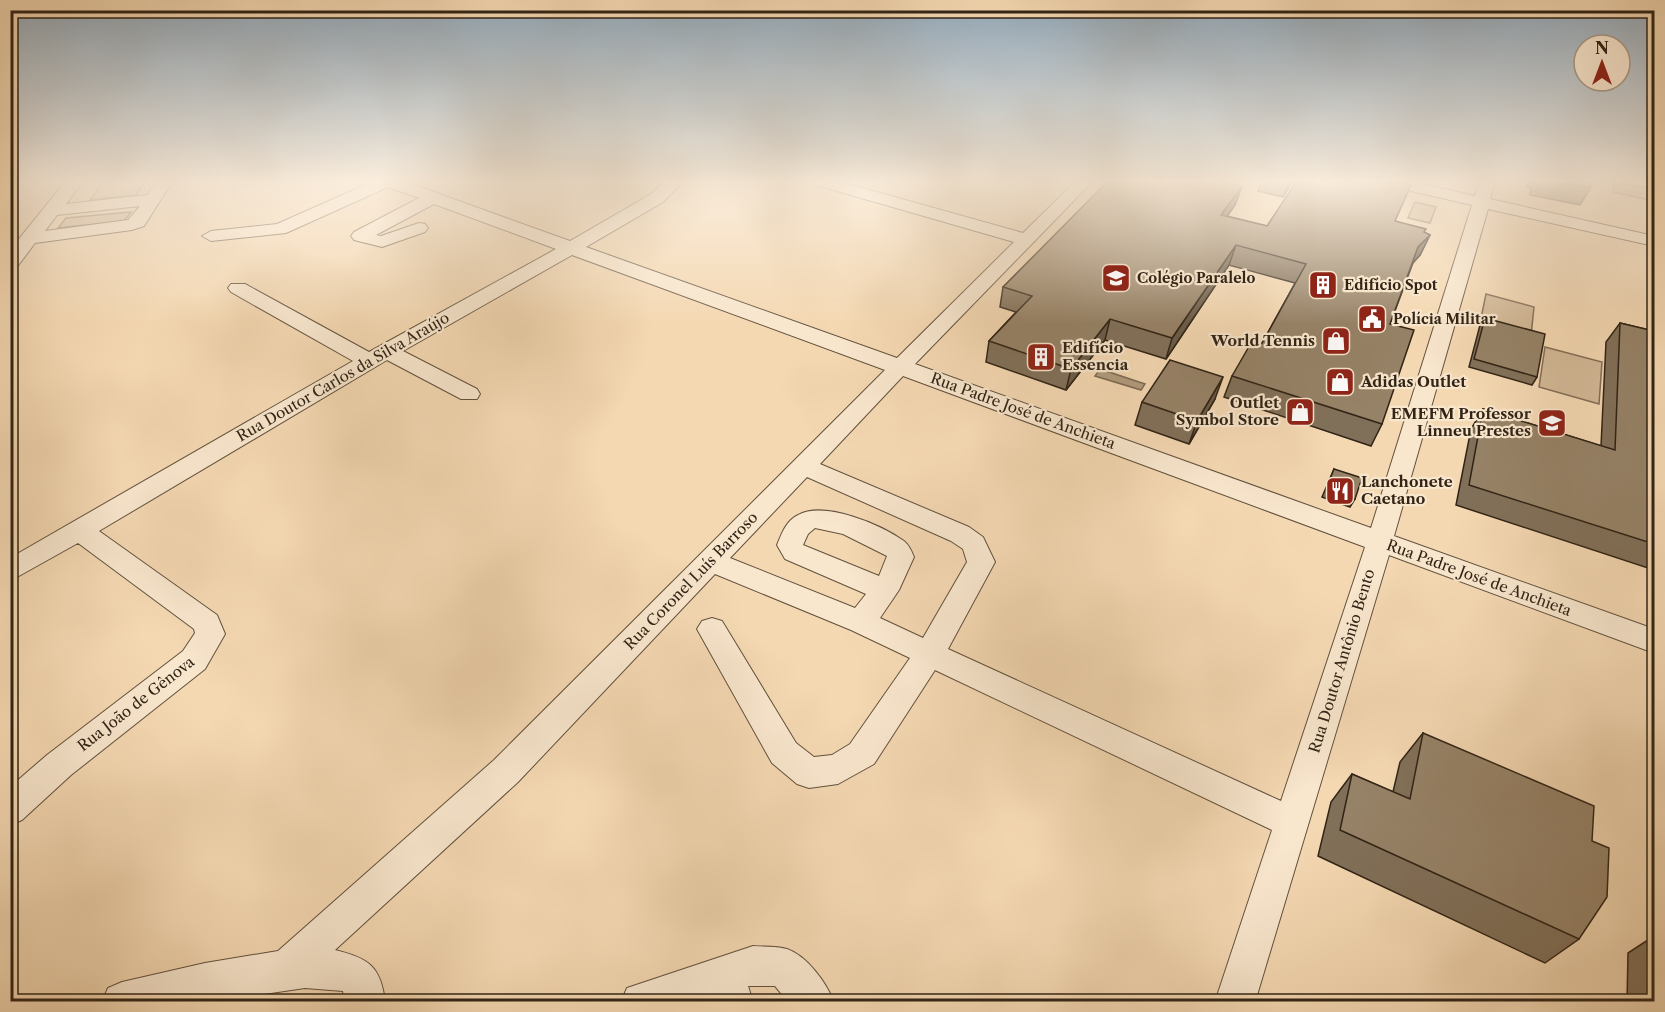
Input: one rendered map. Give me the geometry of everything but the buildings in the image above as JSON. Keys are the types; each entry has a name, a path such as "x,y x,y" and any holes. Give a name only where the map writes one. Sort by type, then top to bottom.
{"street":[{"path":"10,263 36,229"},
{"path":"29,238 99,229"},
{"path":"212,236 279,229"},
{"path":"373,229 360,236 382,242 416,229"},
{"name":"Rua Padre José de Anchieta","path":"519,229 901,366 1654,641"},
{"name":"Rua Doutor Carlos da Silva Araújo","path":"10,571 378,356 603,229"},
{"path":"988,229 1026,240"},
{"name":"Rua Coronel Luís Barroso","path":"288,968 506,771 1037,229"},
{"name":"Rua Doutor Antônio Bento","path":"1235,1002 1473,229"},
{"path":"1613,229 1654,241"},
{"path":"238,288 378,356 469,394"},
{"path":"712,629 784,753 809,773 838,769 862,754 929,655 981,562 974,544 960,534 803,466"},
{"name":"Rua João de Gênova","path":"10,809 58,765 194,660 210,634 207,623 80,531"},
{"path":"710,561 861,622 1291,822"},
{"path":"861,622 885,590"},
{"path":"640,1002 729,989 753,965 785,968 813,1002"},
{"path":"122,1002 288,968 343,971 354,975 363,986 365,1002"}],"shaded area":[{"path":"1486,294 1534,307 1531,336 1480,323"},
{"path":"1545,347 1602,362 1599,404 1539,387"},
{"path":"1100,369 1145,384 1141,390 1095,376"}],"place":[{"name":"Colégio Paralelo","path":"1116,278"},
{"name":"Edifício Spot","path":"1323,285"},
{"name":"Polícia Militar","path":"1372,319"},
{"name":"World Tennis","path":"1336,341"},
{"name":"Edifício Essencia","path":"1041,357"},
{"name":"Adidas Outlet","path":"1340,382"},
{"name":"Outlet Symbol Store","path":"1300,412"},
{"name":"EMEFM Professor Linneu Prestes","path":"1552,423"},
{"name":"Lanchonete Caetano","path":"1340,491"}]}
